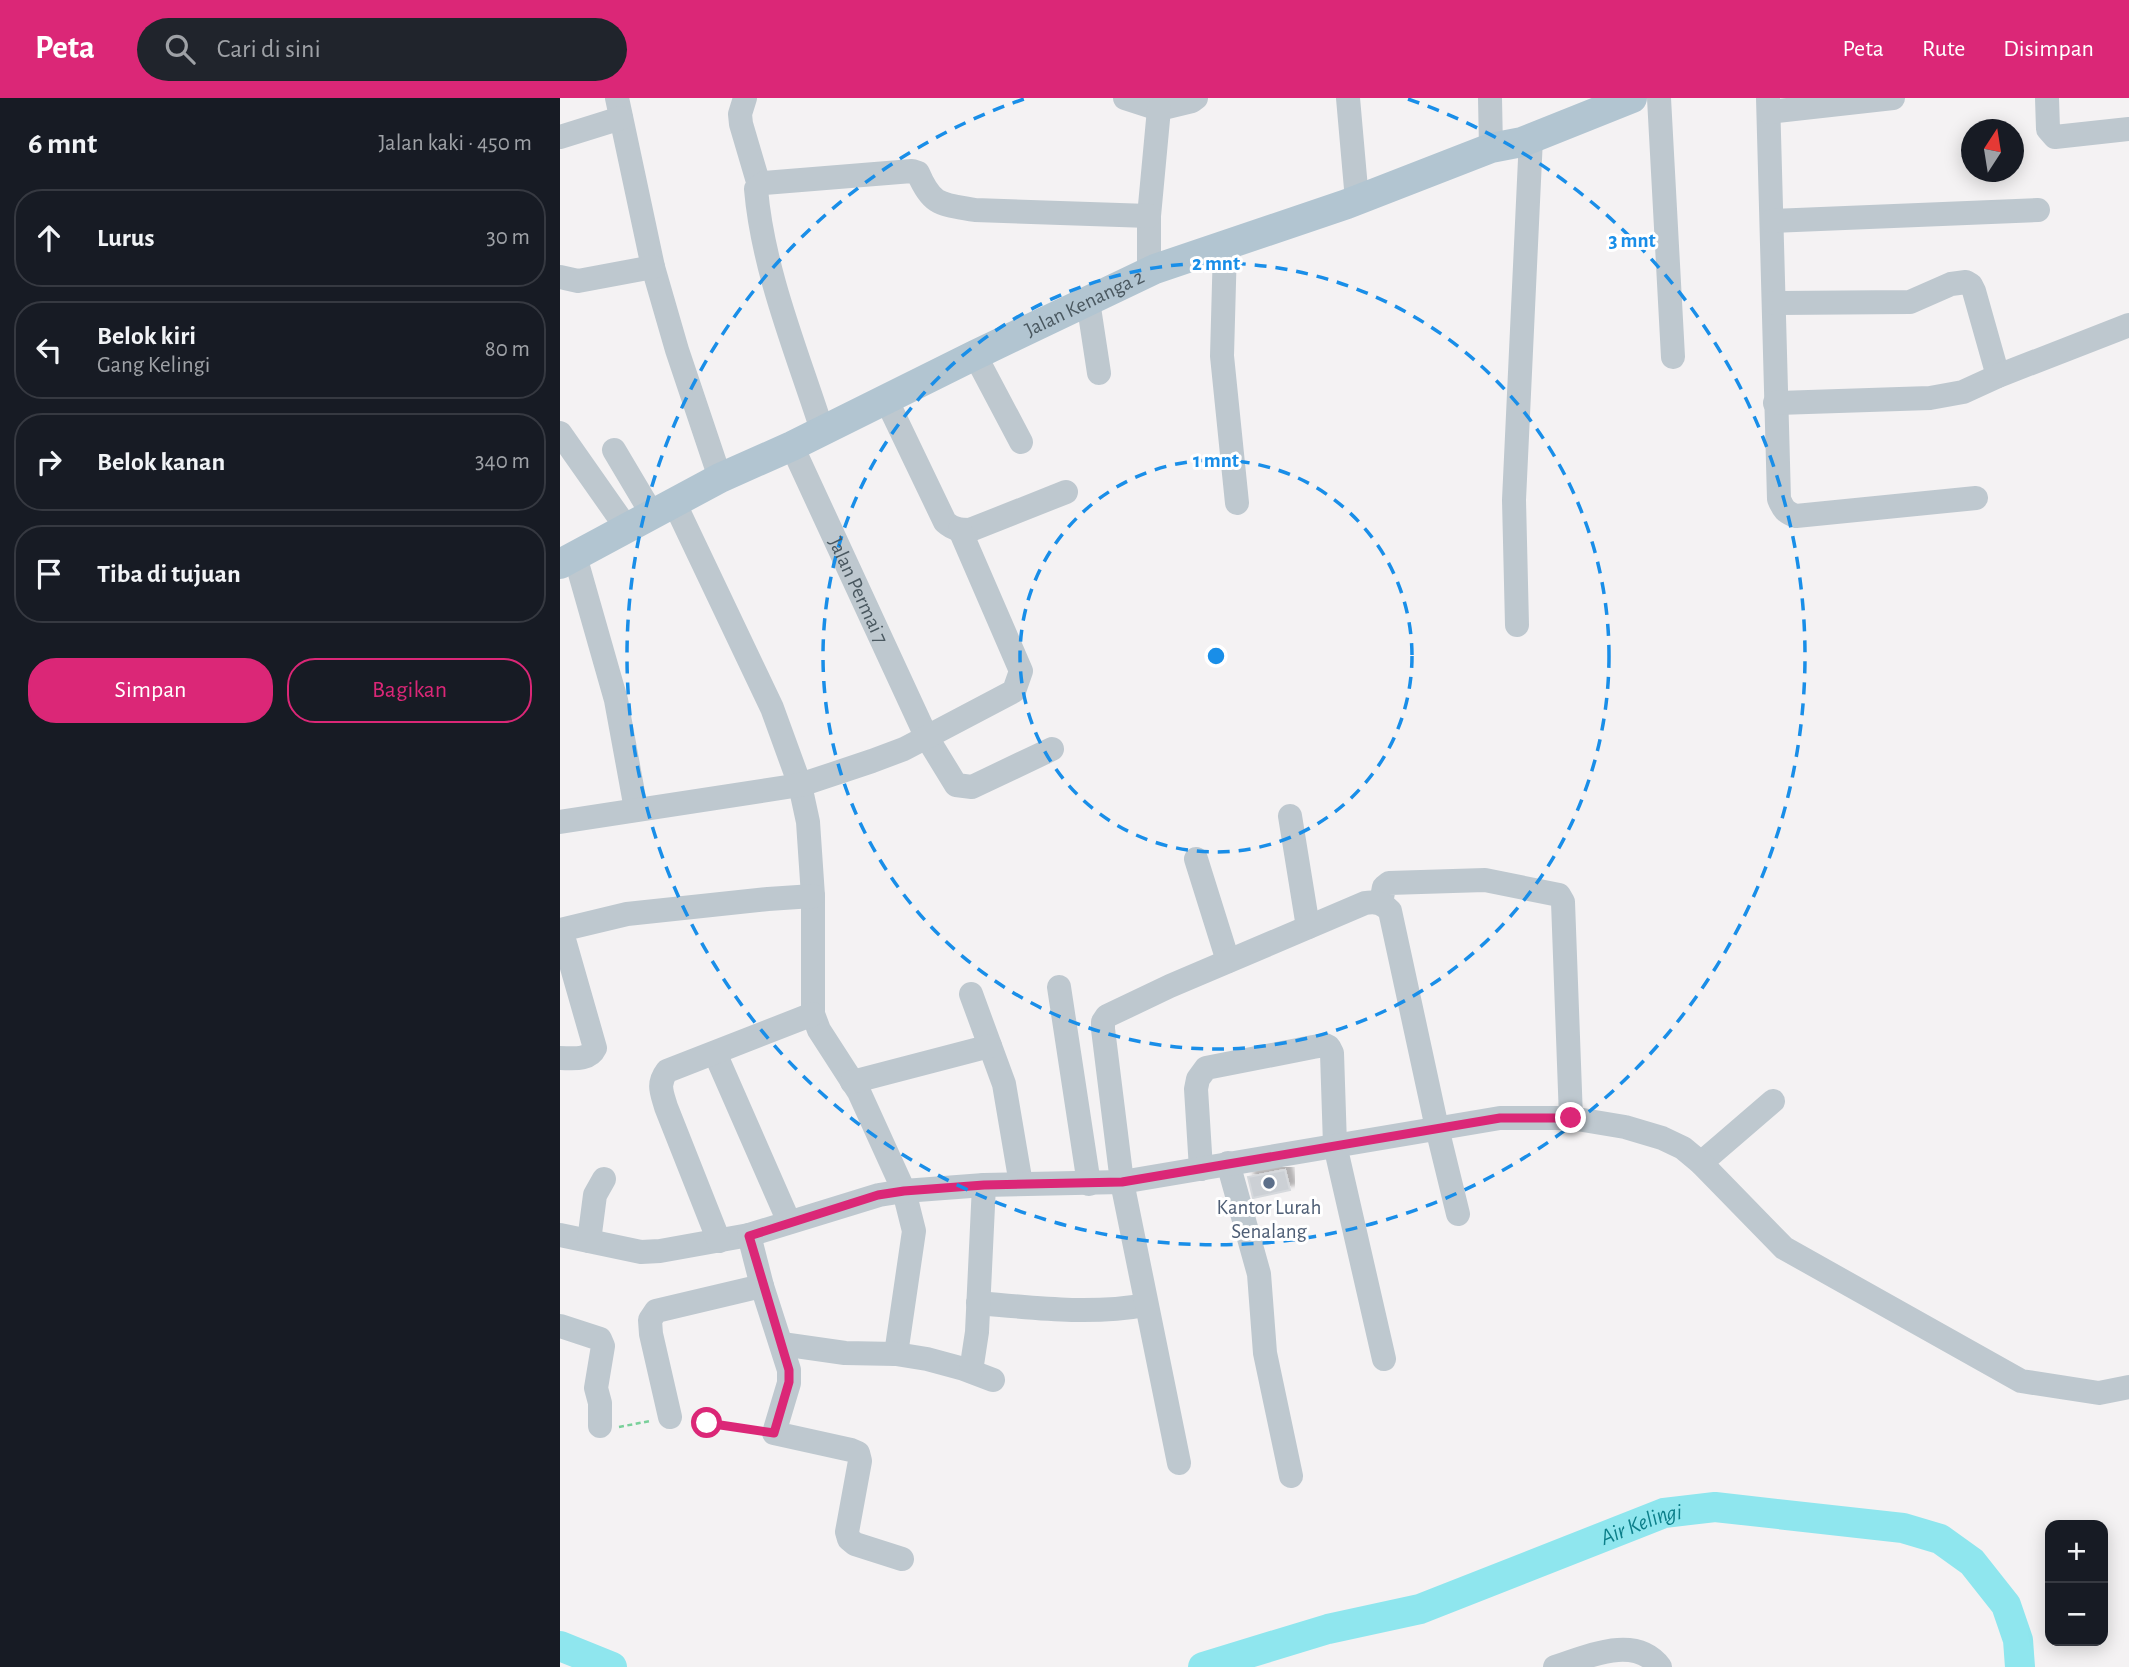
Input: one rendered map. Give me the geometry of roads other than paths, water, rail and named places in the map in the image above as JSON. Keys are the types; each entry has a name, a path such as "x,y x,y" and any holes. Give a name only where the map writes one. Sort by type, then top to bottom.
{"main road":[{"name":"Jalan Kenanga 2","path":"568,560 719,478 792,446 1150,272 1357,200 1490,148 1531,138 1618,101"}],"street":[{"path":"745,98 740,114 741,124 759,185"},
{"path":"1150,272 1149,216 1140,102 1196,98"},
{"path":"1348,98 1357,200"},
{"path":"1490,98 1490,148"},
{"path":"1659,98 1673,357"},
{"path":"1893,98 1768,105 1779,499 1788,514 1796,516 1976,498"},
{"path":"2047,98 2048,129 2055,138 2129,129"},
{"path":"560,137 619,108 653,267 719,478"},
{"path":"1517,625 1514,500 1531,138"},
{"path":"822,430 773,278 759,214 756,189 759,185 912,171 918,173 929,195 939,202 975,210 1149,216"},
{"path":"1772,221 2038,211"},
{"path":"1224,247 1222,356 1237,503"},
{"path":"560,277 578,281 653,267"},
{"path":"1774,303 1910,302 1951,284 1966,282 1974,291 1998,376"},
{"path":"1088,301 1099,373"},
{"path":"1775,402 1930,398 1963,392 2129,325"},
{"path":"975,355 1021,442"},
{"path":"886,399 945,522 951,527 970,530 1066,492"},
{"path":"560,433 650,514"},
{"name":"Jalan Permai 7","path":"792,446 926,736 956,785 972,787 1052,750"},
{"path":"614,450 650,514 772,708 800,785 808,822 813,896 813,1014 819,1030 859,1092 904,1191 914,1231 896,1354"},
{"path":"560,822 800,785 904,749 1014,691 1021,671 960,530"},
{"path":"568,560 616,700 636,809"},
{"path":"1290,816 1308,927"},
{"path":"1196,859 1228,961"},
{"path":"1381,904 1384,887 1389,883 1485,880 1559,895 1563,902 1571,1118"},
{"path":"560,1058 584,1058 593,1053 595,1048 561,938 627,914 813,896"},
{"path":"1179,1463 1122,1182 1103,1030 1104,1021 1112,1013 1365,903 1373,901 1381,904 1390,912 1458,1214"},
{"path":"1059,987 1088,1184"},
{"path":"971,995 1006,1092 1021,1184"},
{"path":"719,1241 666,1107 660,1085 667,1071 813,1014"},
{"path":"1201,1169 1196,1089 1198,1079 1206,1068 1325,1045 1329,1047 1332,1053 1335,1145 1384,1359"},
{"path":"852,1082 990,1046"},
{"path":"715,1053 789,1222"},
{"path":"1701,1163 1773,1101"},
{"path":"560,1235 641,1252 749,1236 878,1195 904,1191 984,1185 1122,1182 1500,1118 1571,1118 1625,1127 1683,1148 1784,1248 2021,1381 2099,1393 2129,1387"},
{"path":"1228,1163 1259,1274 1265,1353 1292,1476"},
{"path":"589,1241 594,1195 604,1179"},
{"path":"782,1344 845,1353 896,1354 927,1359 982,1375 977,1332 984,1185"},
{"path":"749,1236 789,1370 789,1382 774,1433 851,1450 858,1454 860,1461 847,1532 849,1539 855,1544 902,1559"},
{"path":"670,1417 650,1334 650,1320 656,1311 762,1286"},
{"path":"978,1303 1076,1311 1121,1310 1146,1305"},
{"path":"560,1325 600,1339 603,1346 596,1388 600,1402 600,1426"},
{"path":"1555,1667 1608,1650 1630,1650 1654,1659 1660,1667"}],"waterway":[{"name":"Air Kelingi","path":"1203,1667 1328,1629 1420,1609 1664,1513 1715,1507 1903,1528 1940,1539 1972,1562 2006,1605 2018,1640 2020,1667"},
{"name":"Air Kelingi","path":"560,1646 612,1667"}],"place":[{"name":"Kantor Lurah Senalang","path":"1269,1183"}]}
